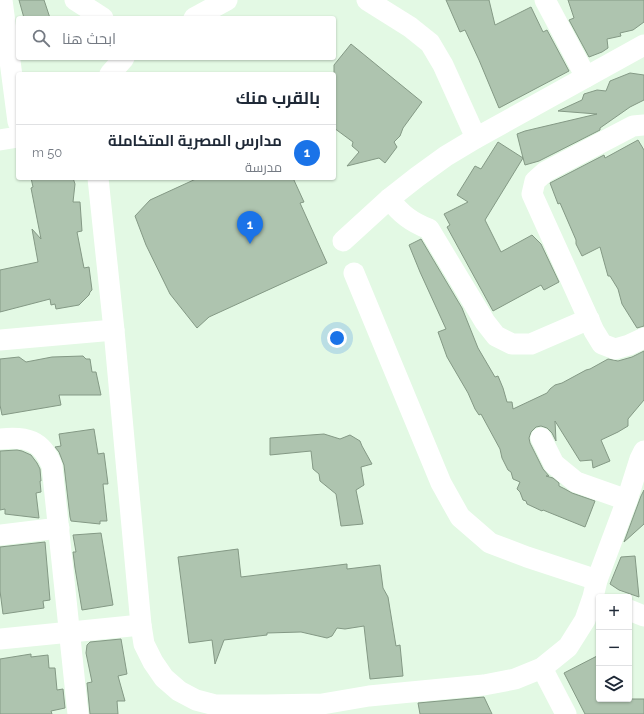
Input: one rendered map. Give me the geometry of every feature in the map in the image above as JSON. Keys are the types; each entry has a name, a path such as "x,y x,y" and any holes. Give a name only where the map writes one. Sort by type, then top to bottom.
{"street":[{"path":"2,0 16,107"},
{"path":"75,0 100,16"},
{"path":"198,16 227,0"},
{"path":"366,0 410,27 430,43 443,65 476,138"},
{"path":"545,0 586,77"},
{"path":"343,241 389,199 446,156 644,45"},
{"path":"112,72 122,60"},
{"path":"644,125 633,126 545,172 535,181 532,194 594,331 602,344 615,349 629,346 644,338"},
{"path":"0,140 16,137"},
{"path":"98,180 144,644 152,662 164,678 179,690 196,700 215,705 266,710 322,704 370,705 515,679 542,668 568,647 585,620 635,489 640,459 644,451"},
{"path":"389,199 397,210 407,218 429,229 485,322 496,336 512,344 531,344 589,319"},
{"path":"354,273 440,483 460,517 490,543 527,557 596,592"},
{"path":"0,340 114,330"},
{"path":"0,439 21,438 31,441 40,447 48,456 52,466 78,714"},
{"path":"541,438 554,464 576,482 635,489"},
{"path":"0,535 59,528"},
{"path":"632,611 644,616"},
{"path":"0,639 141,625"},
{"path":"542,668 566,714"}],"building":[{"path":"19,0 44,0 49,16 23,16"},
{"path":"446,0 489,0 495,25 531,7 543,32 547,30 569,71 499,108 465,30 460,32"},
{"path":"568,0 644,0 644,22 633,30 620,33 621,36 607,39 608,48 589,57 569,20 574,18"},
{"path":"351,44 422,102 403,128 400,136 394,142 397,147 385,163 379,158 347,166 359,152 352,146 353,142 336,129 336,72 334,72 334,65"},
{"path":"630,73 644,75 644,100 630,107 600,128 600,130 539,161 525,165 517,134 597,114 558,111 582,100 584,94 597,90 606,91 610,81"},
{"path":"638,140 644,150 644,326 637,328 622,304 618,289 610,276 608,276 600,247 582,256 550,183 604,155 605,158"},
{"path":"498,142 523,158 485,220 501,252 532,235 541,244 559,282 544,290 541,285 493,311 447,227 450,225 444,214 468,202 457,195 475,166 481,169"},
{"path":"31,180 74,180 75,184 73,202 80,202 82,231 77,232 84,268 89,267 92,290 79,305 56,309 55,304 51,305 50,299 0,312 0,270 38,262 32,229 41,239 31,188 33,187"},
{"path":"194,180 294,180 304,202 300,203 327,263 209,317 197,328 170,294 146,245 135,216 150,200"},
{"path":"421,239 462,308 478,348 495,377 498,376 507,402 512,402 513,409 547,393 555,385 562,383 608,359 618,361 632,357 644,351 644,400 628,419 628,426 601,440 610,461 593,468 592,460 580,461 555,421 556,441 552,433 547,428 541,426 536,427 531,432 529,438 530,443 543,469 549,476 546,476 553,478 559,483 559,486 572,493 595,501 585,527 543,510 542,511 527,504 526,501 523,500 517,489 520,482 513,479 511,472 508,470 502,458 500,449 481,414 479,415 475,409 468,393 447,357 438,332 446,329 409,245"},
{"path":"83,356 86,359 90,359 92,372 96,372 101,395 59,395 61,405 2,415 0,405 0,359 19,357 26,362 52,357"},
{"path":"94,429 98,454 104,453 108,484 103,484 107,521 100,521 100,524 71,521 64,465 59,452 55,447 61,446 59,434"},
{"path":"324,434 340,439 350,435 360,441 372,464 361,467 364,485 356,490 363,524 341,526 336,494 320,481 319,474 313,469 311,451 270,455 270,438"},
{"path":"17,450 31,455 40,469 41,492 36,493 39,518 5,514 5,509 0,510 0,451"},
{"path":"644,490 644,524 624,542 641,496"},
{"path":"101,533 113,605 82,610 73,552 76,552 73,535"},
{"path":"45,542 50,600 43,601 44,608 3,614 0,591 0,547"},
{"path":"238,549 241,577 347,564 347,569 380,565 383,588 388,597 396,646 400,645 403,676 370,679 364,626 345,629 337,628 332,636 327,638 301,632 267,633 267,635 224,640 215,664 212,640 189,643 178,557"},
{"path":"635,556 639,597 619,590 610,584 621,557"},
{"path":"121,639 127,674 118,676 125,701 117,701 118,714 90,714 87,683 92,682 86,653 87,645 90,642"},
{"path":"31,654 31,657 48,655 49,668 55,668 57,690 63,689 65,708 51,711 52,714 0,714 0,659"},
{"path":"596,657 596,702 632,702 632,699 644,699 644,714 585,714 564,673"},
{"path":"484,697 492,714 420,714 418,703"}],"place":[{"name":"مدارس المصرية المتكاملة","path":"250,244"}]}
